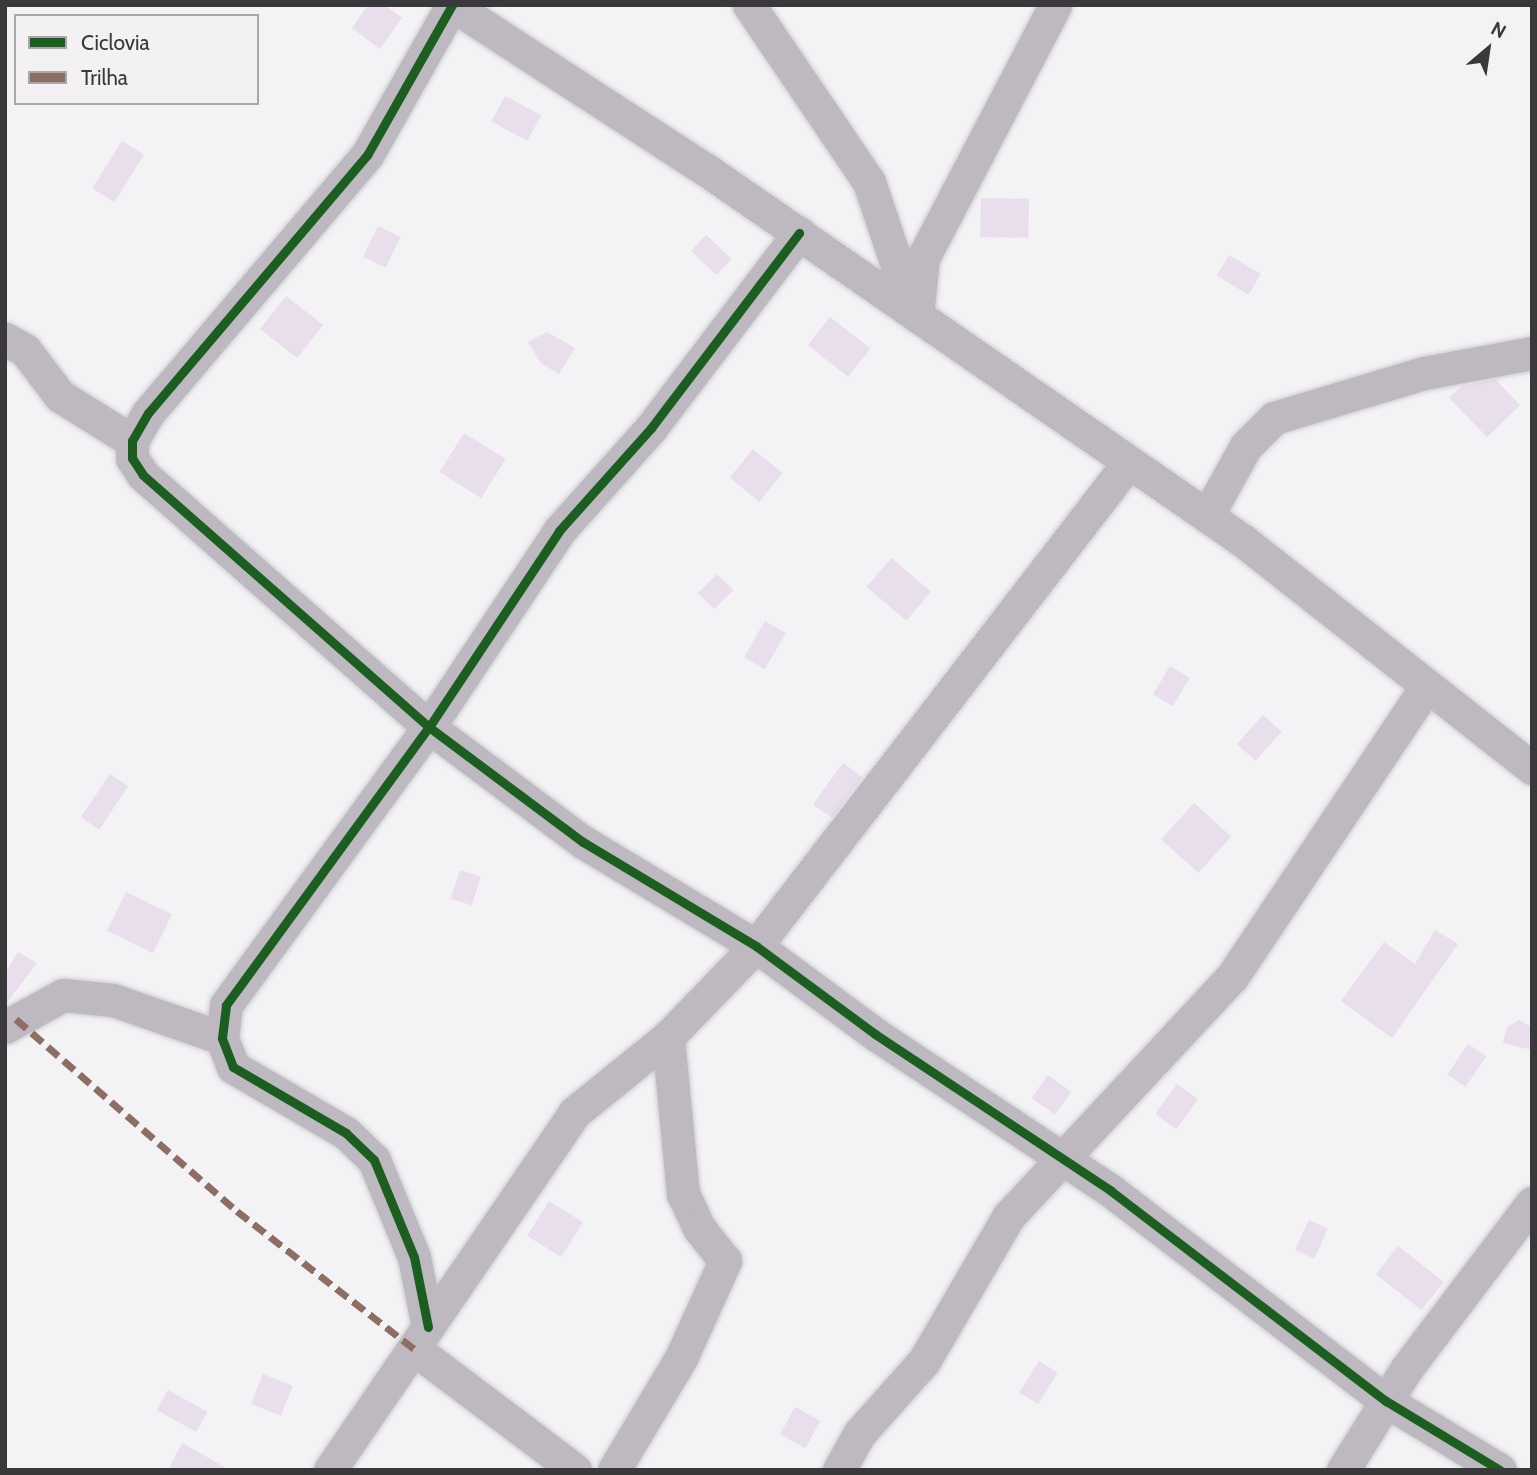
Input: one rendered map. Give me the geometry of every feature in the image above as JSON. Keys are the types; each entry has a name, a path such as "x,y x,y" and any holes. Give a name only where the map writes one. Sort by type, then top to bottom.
{"street":[{"path":"1500,1470 1386,1401 1111,1191 1060,1160 756,946 583,842 429,727 172,505 137,467 132,441 148,413 367,155 452,5 799,233 916,303 1129,463 1207,516 1532,768"},
{"path":"749,5 869,182 902,280 916,303"},
{"path":"916,303 928,246 1055,5"},
{"path":"575,1470 423,1339 414,1257 374,1160 346,1133 233,1067 222,1038 226,1005 429,727 559,531 650,428 799,233"},
{"path":"5,339 25,350 60,396 132,441"},
{"path":"1207,516 1246,446 1274,418 1424,373 1532,353"},
{"path":"330,1470 423,1339 573,1113 668,1037 756,946 1129,463"},
{"path":"839,1470 859,1434 924,1361 1009,1217 1232,976 1426,687"},
{"path":"5,1027 63,995 113,1000 222,1038"},
{"path":"614,1470 681,1358 725,1261 698,1228 683,1194 668,1037"},
{"path":"1343,1470 1386,1401 1532,1203"}],"building":[{"path":"368,5 385,5 402,18 380,49 352,28"},
{"path":"505,96 541,115 528,141 491,122"},
{"path":"122,141 144,155 114,202 92,188"},
{"path":"981,198 1029,199 1028,238 980,237"},
{"path":"378,226 400,237 386,268 363,257"},
{"path":"706,235 732,259 717,275 691,251"},
{"path":"1229,255 1261,274 1248,295 1217,276"},
{"path":"286,296 323,325 297,358 260,329"},
{"path":"830,317 870,348 848,377 808,345"},
{"path":"547,332 575,348 559,374 541,363 528,342"},
{"path":"1495,379 1520,405 1487,437 1449,398 1462,386"},
{"path":"464,433 506,459 481,498 440,472"},
{"path":"753,449 783,473 759,502 730,478"},
{"path":"891,558 931,591 906,621 867,587"},
{"path":"717,574 733,590 714,609 698,593"},
{"path":"765,621 786,633 765,669 744,657"},
{"path":"1170,666 1190,678 1173,706 1153,694"},
{"path":"1263,715 1282,732 1255,761 1237,744"},
{"path":"843,763 862,777 832,818 813,804"},
{"path":"110,774 128,786 99,829 81,817"},
{"path":"1194,803 1231,836 1198,873 1161,839"},
{"path":"460,870 481,877 472,905 451,899"},
{"path":"126,892 172,914 153,953 107,931"},
{"path":"1435,930 1458,944 1392,1038 1341,1001 1384,942 1415,964"},
{"path":"18,952 37,963 5,1005 5,973"},
{"path":"1519,1020 1532,1027 1532,1050 1503,1043 1507,1027"},
{"path":"1468,1044 1486,1056 1466,1087 1447,1075"},
{"path":"1048,1075 1071,1092 1055,1115 1032,1098"},
{"path":"1177,1084 1198,1099 1176,1129 1155,1114"},
{"path":"549,1201 583,1222 561,1257 527,1236"},
{"path":"1309,1220 1328,1229 1314,1259 1295,1250"},
{"path":"1398,1246 1444,1282 1422,1310 1376,1274"},
{"path":"1039,1361 1058,1373 1038,1404 1019,1392"},
{"path":"263,1374 293,1386 281,1416 251,1404"},
{"path":"168,1390 207,1412 196,1432 157,1410"},
{"path":"795,1407 820,1421 805,1448 780,1434"},
{"path":"182,1443 230,1470 168,1470"}],"marked path":[{"path":"16,1019 237,1211 417,1351"}],"cycle path":[{"path":"452,5 367,155 148,413 132,441 132,458 143,475 429,727 583,842 756,946 875,1034 1111,1191 1386,1401 1500,1470"},
{"path":"428,1327 414,1257 374,1160 346,1133 233,1067 222,1038 226,1005 429,727 559,531 651,428 799,233"}]}
